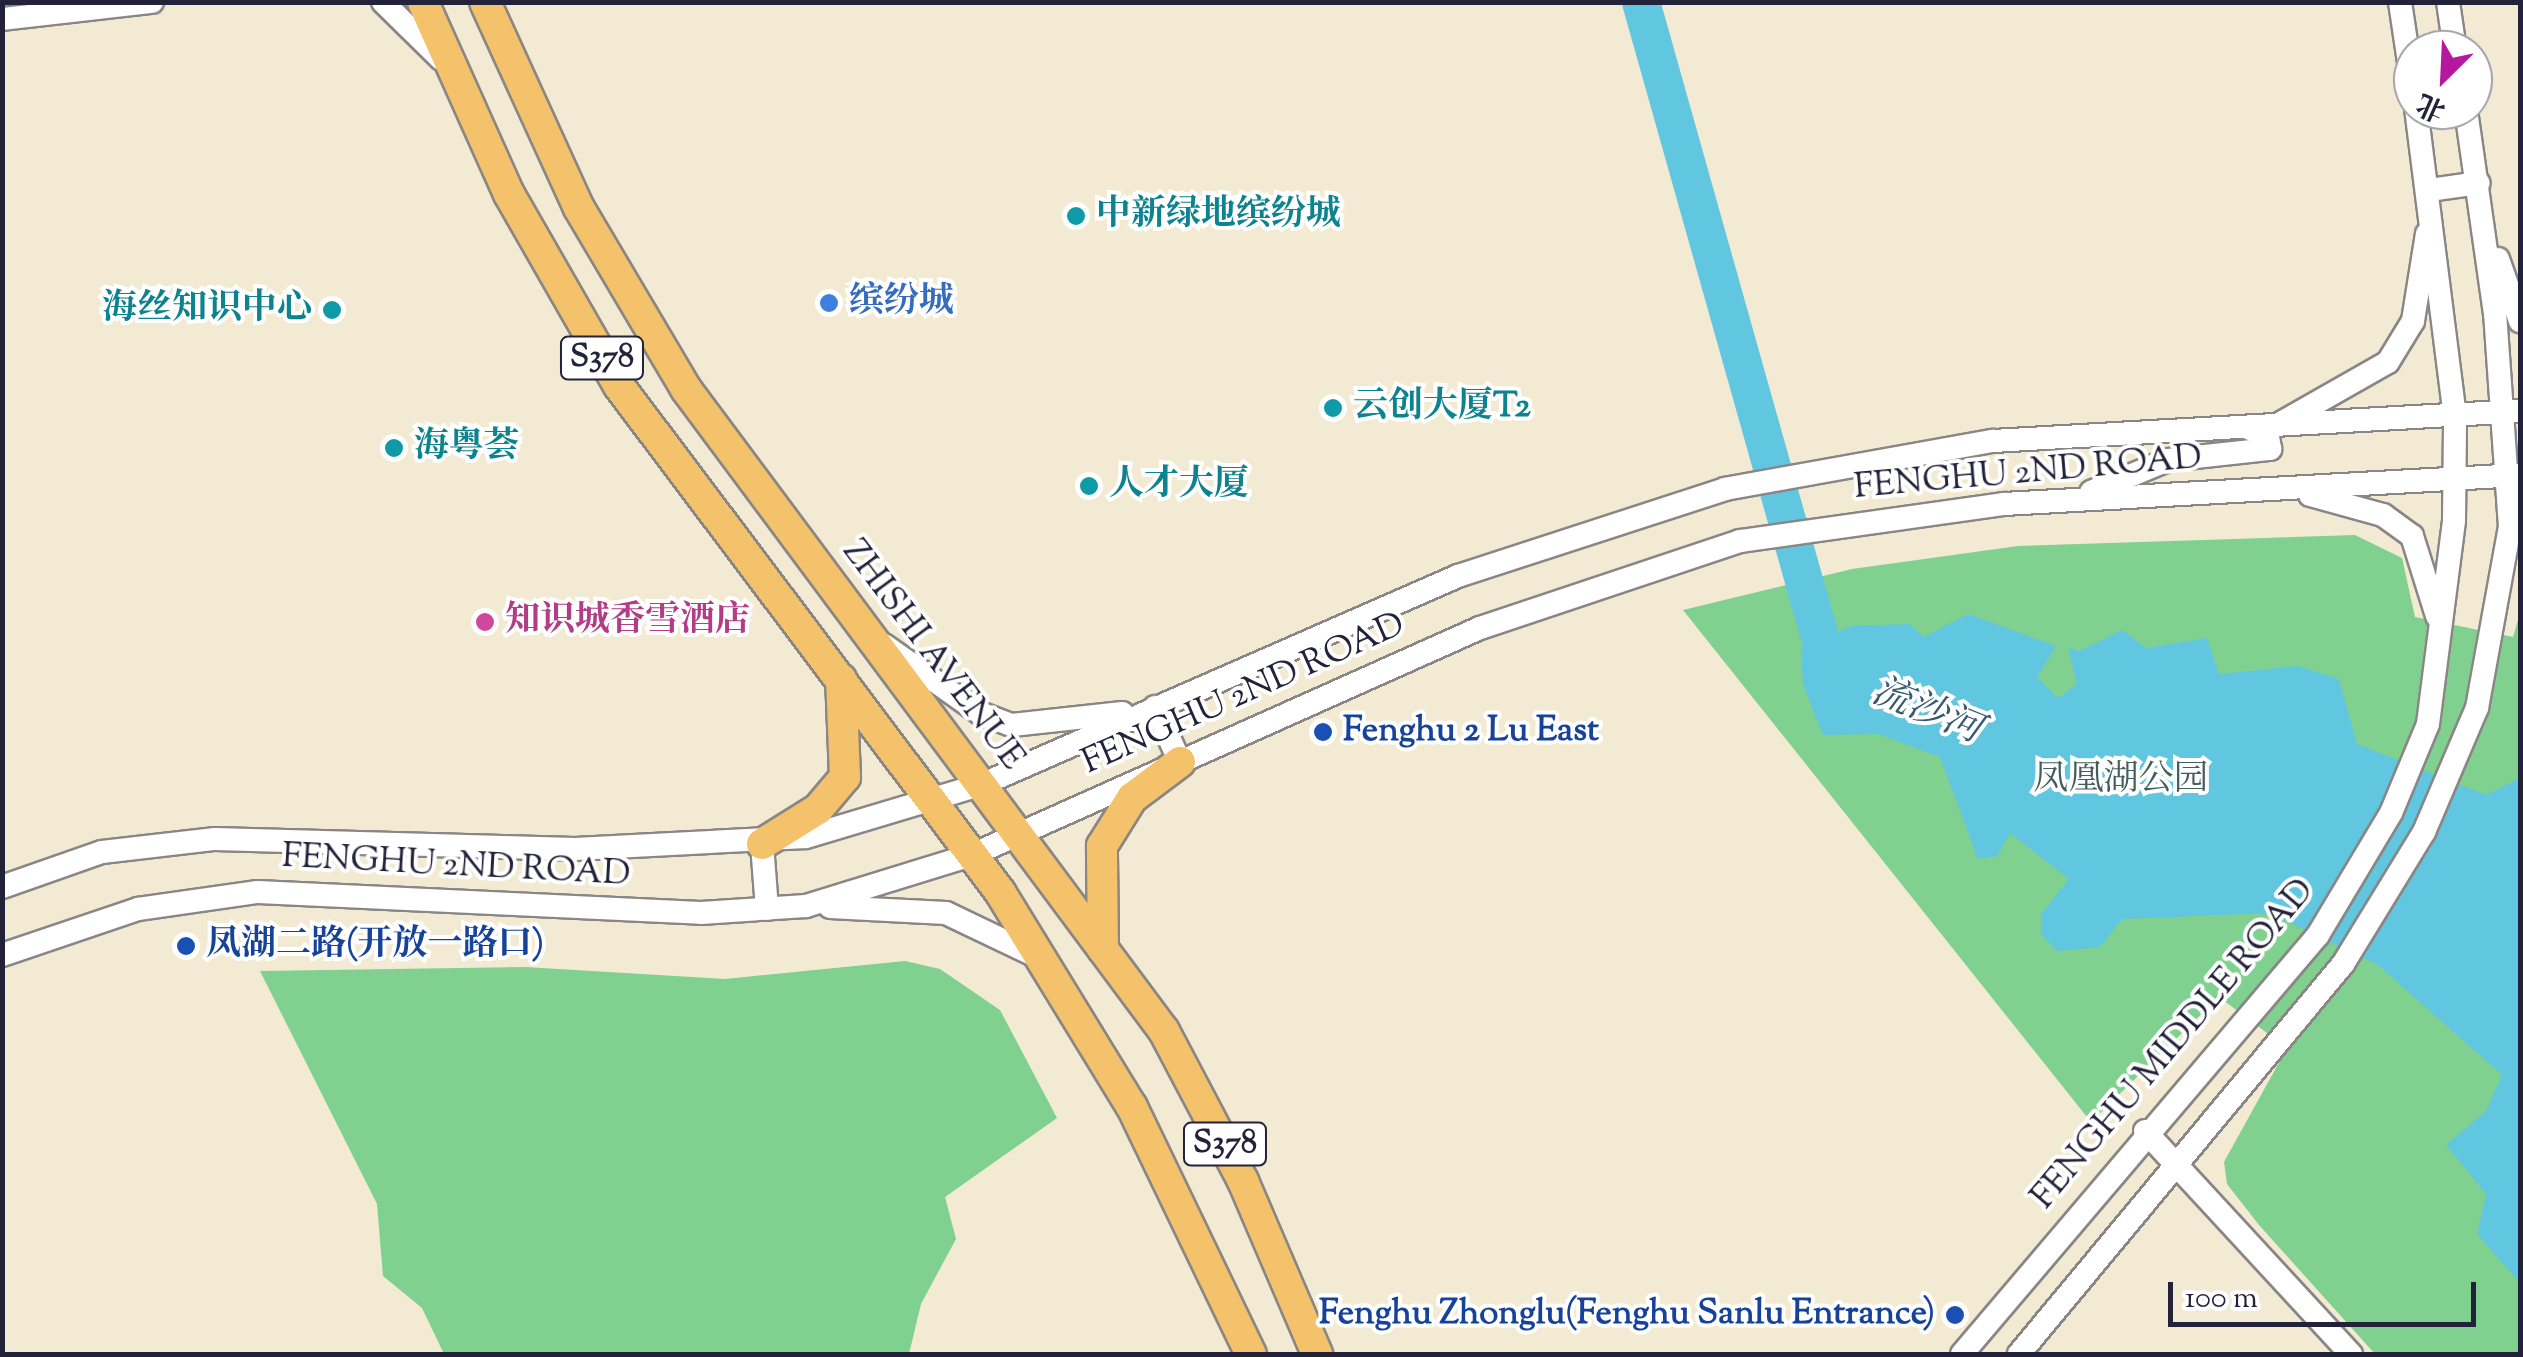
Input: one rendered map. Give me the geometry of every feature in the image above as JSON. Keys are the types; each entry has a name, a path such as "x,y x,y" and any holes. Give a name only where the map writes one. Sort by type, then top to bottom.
{"main road":[{"name":"S378","path":"423,2 450,69 548,268 658,446 840,676 972,854 1040,958 1132,1106 1251,1354"},
{"name":"ZHISHI AVENUE","path":"485,2 621,281 686,389 983,784 1103,949 1200,1092 1317,1354"},
{"path":"762,844 818,809 844,777 840,676"},
{"path":"1103,949 1102,846 1132,798 1180,762"}],"street":[{"path":"2,19 152,2"},
{"path":"383,2 450,69"},
{"path":"2400,2 2404,30"},
{"path":"2448,2 2453,30"},
{"name":"FENGHU MIDDLE ROAD","path":"1962,1354 2145,1130 2254,1015 2346,895 2428,724 2442,644 2456,480 2455,416 2419,130"},
{"name":"FENGHU MIDDLE ROAD","path":"2019,1354 2175,1160 2286,1042 2424,832 2467,733 2494,633 2514,476 2511,412 2470,130"},
{"path":"2272,428 2363,383 2402,343 2430,200 2479,183"},
{"path":"2485,224 2520,321"},
{"name":"FENGHU 2ND ROAD","path":"2,886 102,852 215,839 575,849 762,844 932,802 983,784 1458,576 1725,489 1828,466 1994,441 2226,423 2272,428 2511,412"},
{"path":"2074,498 2168,460 2270,449 2258,431 2226,423"},
{"name":"FENGHU 2ND ROAD","path":"2,956 138,910 258,892 766,909 806,906 972,854 1480,628 1740,541 2074,498 2514,476"},
{"path":"2277,488 2372,511 2412,536 2430,572 2442,644"},
{"path":"2494,633 2520,553"},
{"path":"868,634 954,697 1012,725 1155,706 1180,762"},
{"path":"762,844 766,909"},
{"path":"806,906 946,913 1040,958"},
{"path":"2145,1130 2351,1354"}],"green space":[{"name":"凤凰湖公园","path":"2355,535 2402,558 2415,617 2513,637 2520,613 2520,1354 2375,1354 2259,1225 2227,1184 2224,1162 2287,1048 2219,997 2091,1122 1683,610 1852,569 2018,546"},
{"path":"905,961 940,969 1000,1010 1057,1118 945,1197 956,1239 921,1304 909,1354 444,1354 422,1308 383,1276 377,1204 260,971 525,967 725,979"}],"water":[{"path":"1968,614 2056,646 2037,677 2058,698 2077,684 2068,648 2080,651 2122,630 2146,648 2207,638 2219,674 2298,666 2339,679 2357,744 2486,795 2520,778 2520,1283 2477,1234 2486,1194 2446,1145 2486,1111 2502,1075 2378,965 2270,913 2122,919 2100,947 2057,951 2041,935 2041,914 2069,879 2010,833 1997,856 1978,859 1940,757 1878,734 1823,735 1803,685 1801,648 1851,626 1909,624 1924,637"}],"waterway":[{"name":"流沙河","path":"1641,2 1821,641 1853,680"}],"place":[{"name":"中新绿地缤纷城","path":"1076,216"},
{"name":"缤纷城","path":"829,303"},
{"name":"海丝知识中心","path":"332,310"},
{"name":"云创大厦T2","path":"1333,408"},
{"name":"海粤荟","path":"394,448"},
{"name":"人才大厦","path":"1089,486"},
{"name":"知识城香雪酒店","path":"485,622"},
{"name":"Fenghu 2 Lu East","path":"1323,732"},
{"name":"凤湖二路(开放一路口)","path":"186,946"},
{"name":"Fenghu Zhonglu(Fenghu Sanlu Entrance)","path":"1955,1315"}]}
